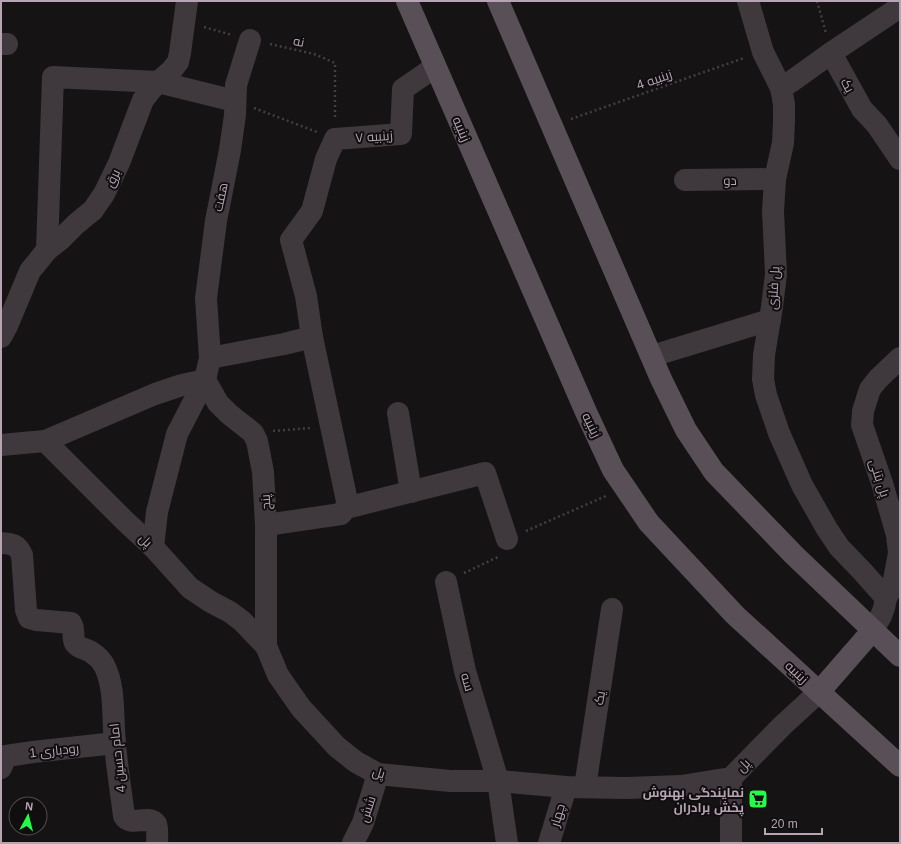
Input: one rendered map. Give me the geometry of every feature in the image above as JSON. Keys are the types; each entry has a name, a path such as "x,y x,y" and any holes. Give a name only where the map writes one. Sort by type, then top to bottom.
{"main road":[{"name":"زینبیه","path":"406,1 586,412 614,470 648,524 735,615 900,766"},
{"path":"498,1 661,379 686,430 714,472 794,555 900,656"},
{"path":"819,692 873,630"}],"street":[{"name":"پل فلزی","path":"748,1 763,52 781,88 784,104 783,143 775,179 773,211 776,274 764,355 763,378 766,395 782,440 802,485 827,529 839,547 886,598"},
{"path":"781,88 900,7"},
{"name":"برق","path":"1,337 30,271 47,250 93,210 104,194 119,163 143,100 178,62 186,11"},
{"name":"هفت","path":"153,547 157,512 177,434 205,380 210,358 206,298 216,220 230,150 235,115 236,85 250,40"},
{"name":"یک","path":"831,53 862,110 877,126 900,158"},
{"name":"زینبیه ۷","path":"335,139 401,134 403,89 435,67"},
{"path":"47,250 53,77 158,82 235,101"},
{"path":"335,139 326,159 312,211 291,240 306,296 312,337 346,501 346,508"},
{"name":"دو","path":"685,180 775,179"},
{"path":"652,356 770,320"},
{"path":"210,358 284,344 312,337"},
{"name":"پل بتنی","path":"873,630 881,616 886,598 893,585 899,553 897,535 882,483 862,425 863,412 870,389 878,379 900,358"},
{"path":"1,445 46,441 156,394 182,385 205,380 218,403 228,414 253,433"},
{"path":"398,413 411,492"},
{"name":"پنج","path":"253,433 257,441 263,472 266,525 266,646"},
{"name":"پل","path":"46,441 153,547 190,588 242,621 266,646 278,675 301,708 337,746 356,762 378,774 450,781 498,781 576,787 627,788 682,786 731,778 782,726 819,692"},
{"path":"266,525 341,514 346,508 485,473 507,539"},
{"name":"امام حسین 4","path":"1,543 14,544 20,549 22,555 26,610 29,618 71,623 73,626 74,642 76,645 97,656 103,664 111,685 115,743 124,816 125,819 129,821 153,821 156,825 157,843"},
{"name":"سه","path":"446,582 465,670 498,781 507,843"},
{"name":"یک","path":"576,787 612,609"},
{"name":"رودباری 1","path":"3,760 33,752 115,743"},
{"name":"شش","path":"353,843 363,824 378,774"},
{"path":"731,778 731,843"},
{"name":"چهار","path":"549,843 576,787"}],"path":[{"path":"817,1 831,53"},
{"name":"نه","path":"186,11 250,40 314,54 335,63 335,139"},
{"name":"زینبیه 4","path":"552,125 763,52"},
{"path":"235,101 335,139"},
{"path":"253,433 331,426"},
{"path":"446,582 504,555 507,539 625,487"}],"place":[{"name":"نمایندگی بهنوش پخش برادران","path":"758,799"}]}
